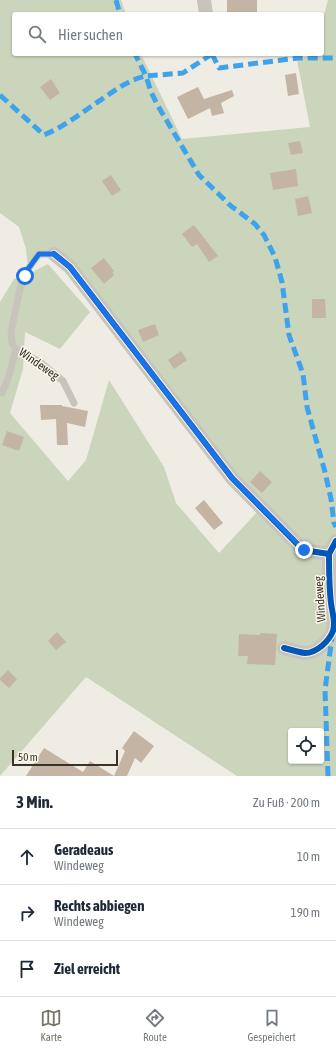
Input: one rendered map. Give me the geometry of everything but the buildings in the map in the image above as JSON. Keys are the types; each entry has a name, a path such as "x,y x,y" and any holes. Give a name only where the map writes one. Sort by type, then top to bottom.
{"street":[{"path":"204,0 206,12"},
{"name":"Windeweg","path":"54,254 70,267 232,478 304,550 329,554 331,606 334,617 333,631 328,641 313,651 306,653 284,648"},
{"path":"329,554 336,542"}],"lane":[{"name":"Windeweg","path":"54,254 39,254 28,269 20,289 12,332 12,343 16,348 40,362 64,381 74,403"},
{"path":"2,393 8,379 16,348"}],"green space":[{"path":"0,0 121,0 125,12 12,12 12,56 142,56 182,139 310,127 297,60 308,56 324,56 324,15 328,0 336,0 336,776 237,776 86,677 0,776 0,302 14,279 25,276 48,264 90,312 60,349 25,332 23,369 10,413 68,481 86,460 109,380 164,467 176,503 219,553 261,508 54,254 39,254 28,269 26,249 19,227 0,213"}],"marked path":[{"path":"116,0 119,12"},
{"path":"0,95 44,135 68,122 125,84 146,76 136,56"},
{"path":"209,56 183,73 146,76 151,92 158,106 199,175 231,206 255,224 264,235 275,257 282,282 289,335 303,374 307,407 325,472 336,527"},
{"path":"213,56 219,68 298,58 336,58"},
{"path":"328,776 325,690 332,637"}],"cycle path":[{"path":"54,254 70,267 232,478 303,550 329,554 336,541"},
{"path":"284,648 305,653 314,651 329,639 333,631 334,620 331,607 329,554"}],"route":[{"path":"25,276 28,269 39,254 54,254 70,267 232,478 304,550"}]}
